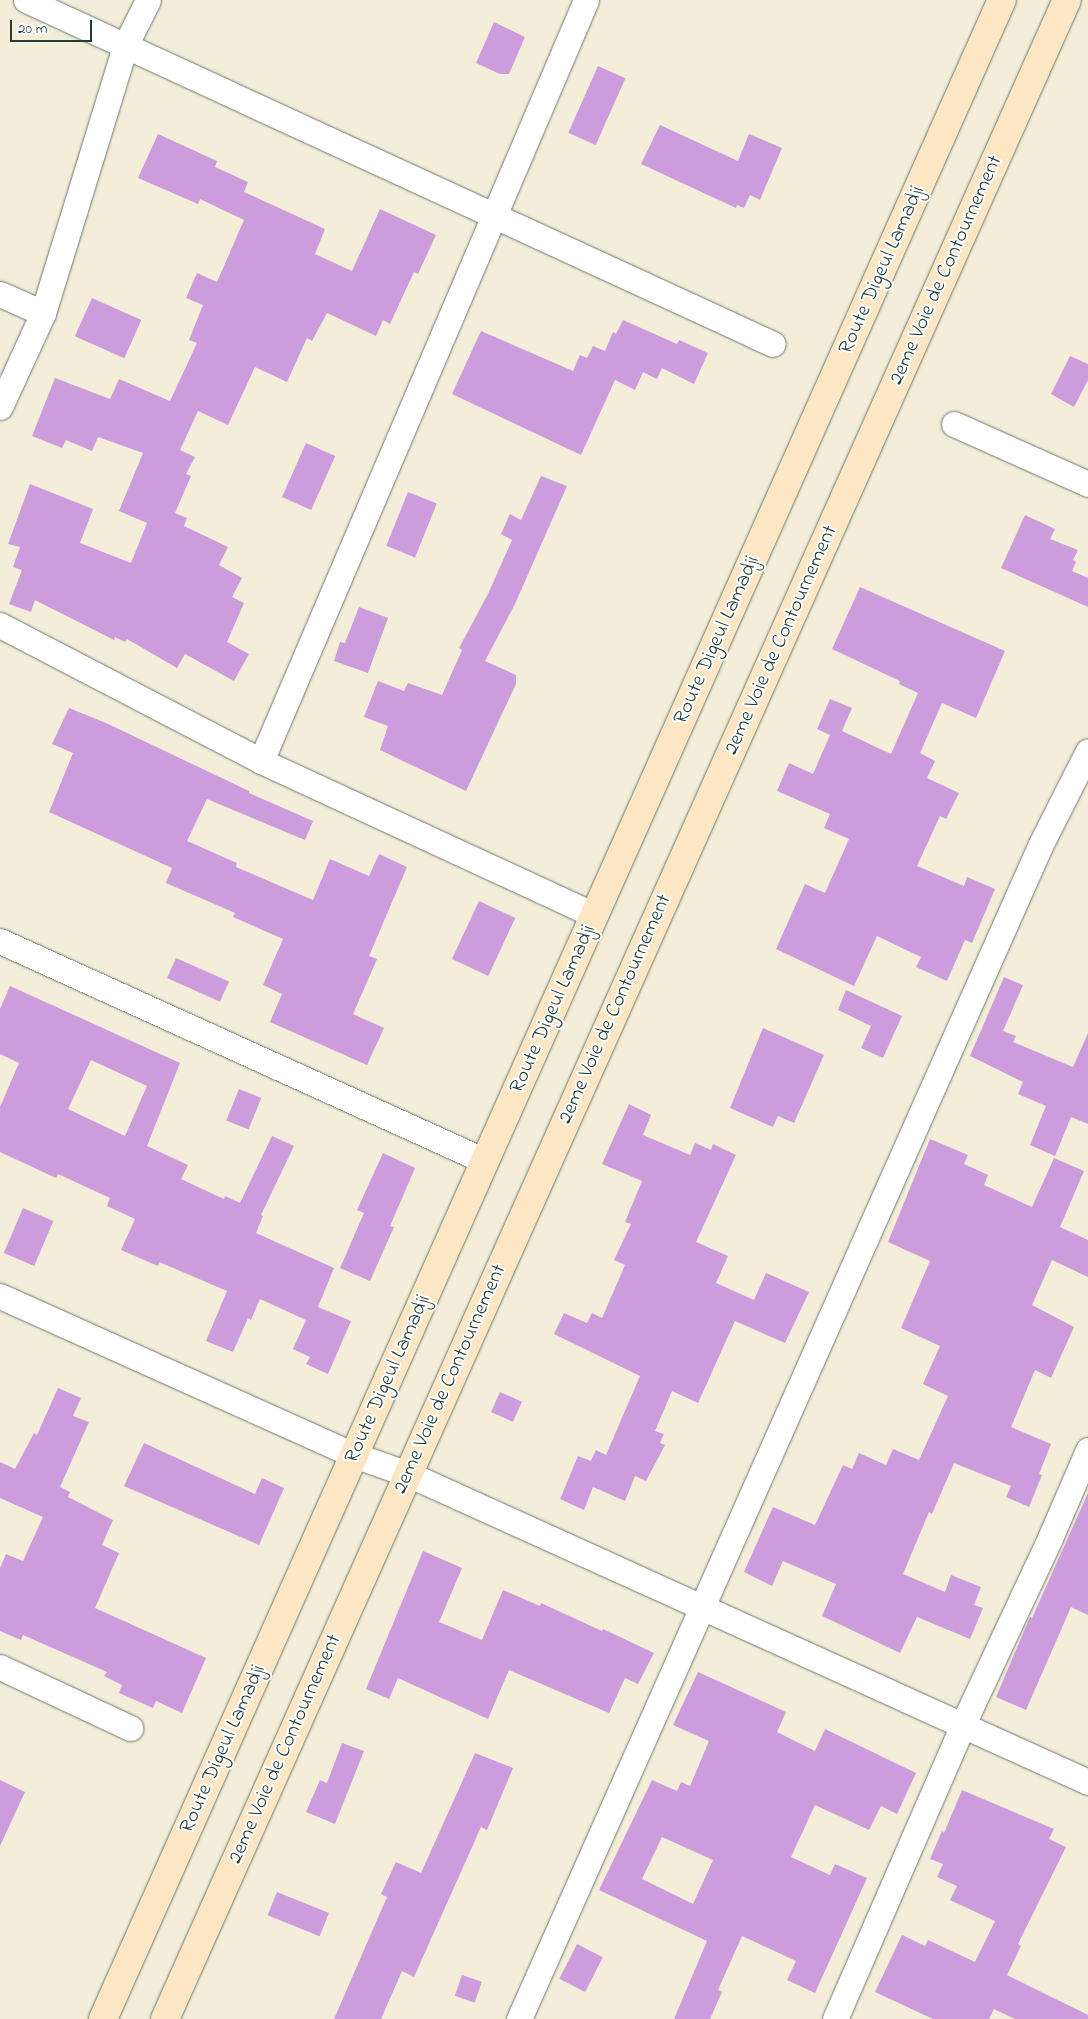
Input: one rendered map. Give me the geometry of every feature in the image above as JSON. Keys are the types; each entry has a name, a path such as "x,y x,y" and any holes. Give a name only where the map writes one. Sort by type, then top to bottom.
{"main road":[{"name":"Route Digeul Lamadji","path":"103,2019 1002,0"},
{"name":"2eme Voie de Contournement","path":"165,2019 1066,0"}],"street":[{"path":"26,0 773,344"},
{"path":"0,407 43,313 125,46 148,0"},
{"path":"261,761 586,0"},
{"path":"0,294 43,313"},
{"path":"954,424 1088,484"},
{"path":"0,625 261,761 595,915"},
{"path":"519,2019 1040,846 1088,751"},
{"path":"0,940 485,1161"},
{"path":"0,1296 354,1455 408,1474 701,1609 963,1724 1088,1782"},
{"path":"835,2019 963,1724 1050,1538 1088,1450"},
{"path":"0,1667 130,1728"}],"building":[{"path":"494,22 525,37 509,74 500,74 476,63"},
{"path":"598,66 625,78 596,145 568,133"},
{"path":"660,125 738,161 749,134 782,148 760,200 750,195 744,208 737,205 736,208 641,164"},
{"path":"158,134 217,161 215,167 248,182 244,192 325,229 315,254 352,271 380,209 436,235 418,274 414,272 390,324 383,320 376,336 327,313 312,341 307,338 287,382 255,367 228,425 198,411 180,450 195,457 186,474 191,476 175,513 187,518 184,526 228,547 219,565 242,578 232,597 244,603 227,642 249,654 234,681 185,654 177,668 127,639 125,642 115,637 114,640 35,600 31,612 9,604 22,570 13,567 20,547 8,544 30,484 93,509 80,543 131,563 147,523 119,511 143,453 98,437 92,451 66,440 62,448 32,436 55,378 110,399 119,379 170,401 197,343 189,340 203,305 186,298 197,273 217,282 244,220 200,199 198,204 138,178"},
{"path":"92,298 141,320 124,358 75,336"},
{"path":"623,320 677,344 679,340 708,353 694,384 662,368 657,379 643,372 635,390 615,380 581,455 452,394 481,331 573,371 580,355 587,358 593,346 605,351 613,332 616,334"},
{"path":"1070,356 1088,364 1088,380 1074,407 1051,394"},
{"path":"306,443 335,456 311,510 282,497"},
{"path":"541,476 567,486 515,604 485,661 516,675 516,684 466,791 380,750 388,726 364,717 378,681 404,691 408,683 442,695 462,650 459,648 488,594 512,540 501,534 510,514 521,520"},
{"path":"408,492 437,504 415,557 386,546"},
{"path":"1025,515 1055,529 1050,539 1078,550 1073,560 1076,562 1072,571 1088,578 1088,607 1001,568"},
{"path":"860,587 1005,651 976,718 942,703 920,753 935,761 927,778 959,793 946,819 940,816 917,866 964,886 967,877 995,889 972,943 965,940 947,981 916,967 921,957 877,936 854,986 776,949 805,884 825,893 849,839 824,828 830,814 777,791 789,763 813,774 830,735 817,729 830,699 852,708 842,731 891,754 918,693 899,684 900,681 832,649"},
{"path":"359,607 388,618 368,673 334,661 340,642 345,643"},
{"path":"69,708 106,723 249,791 249,793 313,821 305,840 207,799 187,841 237,863 236,867 313,900 330,859 369,876 379,854 407,867 369,956 377,959 353,1014 384,1028 367,1065 270,1022 282,994 263,985 283,939 233,917 235,913 166,883 172,868 49,812 73,753 52,744"},
{"path":"479,901 515,918 488,976 452,959"},
{"path":"176,958 229,982 220,1002 167,978"},
{"path":"1004,977 1023,985 1003,1031 1016,1036 1013,1042 1073,1067 1088,1033 1088,1124 1071,1117 1055,1156 1030,1145 1046,1106 1018,1094 1023,1082 970,1056"},
{"path":"10,986 180,1063 147,1146 188,1165 181,1179 224,1199 225,1196 240,1203 272,1136 294,1146 261,1215 263,1216 256,1233 334,1268 318,1307 351,1321 328,1374 306,1364 310,1357 293,1349 306,1320 260,1299 251,1320 248,1318 233,1352 206,1341 227,1291 159,1262 158,1266 121,1250 135,1219 107,1206 110,1198 58,1174 56,1178 0,1152 0,1107 19,1063 0,1054 0,1009","holes":["91,1060 147,1086 125,1136 68,1109"]},
{"path":"846,990 902,1016 883,1058 861,1048 871,1026 838,1010"},
{"path":"763,1028 824,1055 794,1123 778,1116 773,1127 730,1108"},
{"path":"239,1089 261,1098 249,1130 226,1121"},
{"path":"629,1104 651,1115 643,1135 690,1155 695,1143 711,1150 713,1144 736,1155 696,1242 728,1256 716,1283 754,1300 766,1273 809,1292 785,1343 735,1321 698,1403 672,1391 655,1431 664,1434 660,1443 665,1445 646,1481 635,1476 625,1501 593,1487 584,1510 560,1499 578,1456 591,1461 596,1450 606,1455 640,1376 554,1334 564,1313 587,1323 592,1313 602,1318 625,1265 614,1260 631,1224 625,1222 642,1181 602,1164"},
{"path":"930,1139 968,1155 964,1164 988,1175 984,1185 1032,1207 1054,1158 1084,1171 1060,1227 1088,1240 1088,1277 1052,1260 1032,1305 1074,1327 1051,1378 1035,1370 1011,1427 1051,1444 1039,1474 1042,1475 1029,1507 1006,1497 1011,1486 954,1463 932,1514 929,1512 903,1574 945,1592 951,1575 981,1587 974,1605 983,1608 970,1639 917,1617 900,1653 822,1616 836,1584 783,1561 772,1586 744,1572 773,1507 815,1525 843,1465 852,1469 859,1453 886,1465 893,1449 919,1460 948,1396 923,1384 940,1346 901,1328 930,1261 888,1242"},
{"path":"383,1153 415,1168 390,1226 394,1227 370,1281 340,1268 364,1213 357,1210"},
{"path":"23,1208 53,1221 34,1266 4,1253"},
{"path":"58,1388 81,1398 73,1416 89,1422 60,1487 70,1492 68,1497 113,1520 102,1545 119,1553 95,1608 206,1658 182,1713 156,1701 153,1708 119,1693 122,1685 104,1676 107,1672 23,1635 21,1640 0,1631 0,1568 6,1554 23,1561 43,1517 0,1498 0,1462 15,1469 34,1433 37,1435"},
{"path":"500,1392 522,1402 513,1422 491,1412"},
{"path":"144,1443 255,1494 262,1478 284,1488 259,1545 124,1486"},
{"path":"1088,1493 1088,1615 1071,1607 1026,1710 996,1697 1030,1617 1032,1618"},
{"path":"423,1551 462,1568 439,1622 482,1640 503,1590 540,1606 541,1603 654,1653 638,1684 625,1678 609,1713 509,1670 488,1719 398,1678 389,1699 366,1689"},
{"path":"698,1672 786,1712 777,1732 815,1751 825,1729 916,1773 897,1814 881,1806 869,1830 815,1805 791,1857 830,1875 835,1864 867,1878 815,1993 787,1980 796,1961 742,1936 718,1990 722,1992 710,2019 674,2019 707,1941 599,1890 652,1780 677,1791 681,1782 690,1786 709,1741 673,1725","holes":["662,1837 713,1860 693,1904 642,1879"]},
{"path":"342,1743 364,1751 335,1824 306,1812 320,1780 327,1783"},
{"path":"475,1753 513,1768 487,1830 481,1827 414,1977 402,1971 381,2019 334,2019 387,1897 381,1894 396,1862 421,1873"},
{"path":"0,1780 25,1792 0,1846"},
{"path":"962,1790 1054,1829 1049,1839 1066,1847 1018,1944 1021,1946 1007,1975 1088,2015 1088,2019 1015,2019 994,2009 989,2019 933,2019 875,1992 902,1935 925,1946 928,1940 975,1962 995,1921 950,1900 957,1886 937,1877 943,1864 930,1859 942,1831 944,1833"},
{"path":"277,1892 329,1913 320,1936 268,1915"},
{"path":"577,1944 603,1957 585,1992 559,1979"},
{"path":"462,1975 482,1982 475,2003 455,1996"}]}
